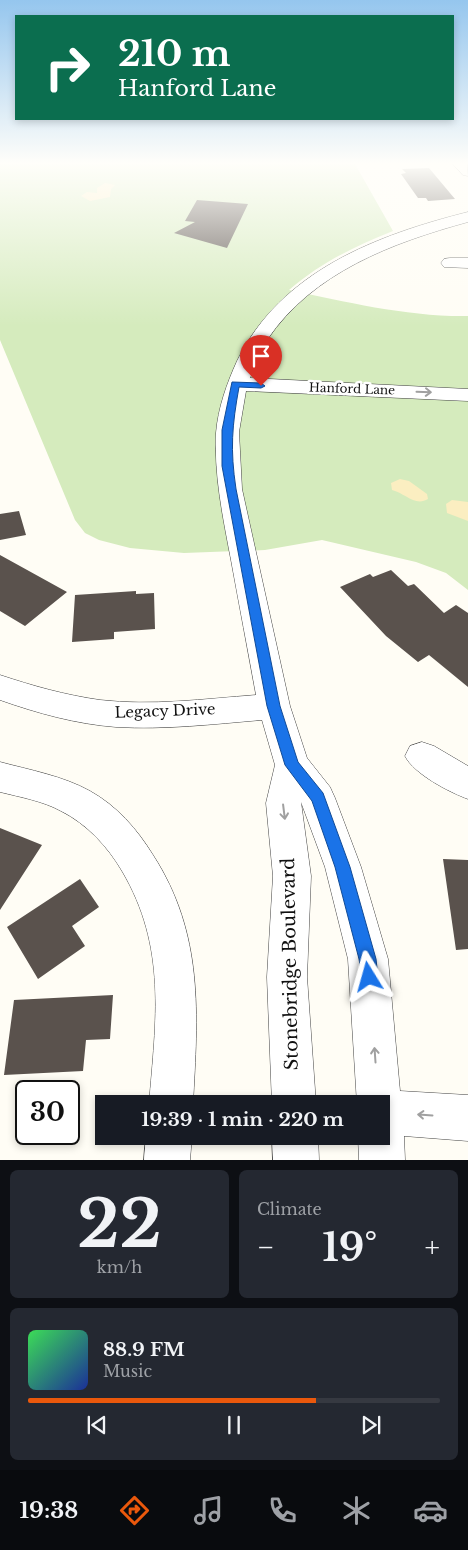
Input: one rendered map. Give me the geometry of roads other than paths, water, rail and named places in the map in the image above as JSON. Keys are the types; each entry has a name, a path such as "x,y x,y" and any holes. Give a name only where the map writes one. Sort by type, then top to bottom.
{"street":[{"path":"378,1095 368,959 343,867 318,798 292,765 274,706 227,466 227,430 238,376 268,324 287,303 318,278 359,254 396,237 464,218"},
{"path":"450,264 468,264"},
{"name":"Hanford Lane","path":"238,376 425,377 468,383"},
{"name":"Hanford Lane","path":"238,376 468,395"},
{"name":"Legacy Drive","path":"0,687 39,701 76,709 115,714 150,714 274,706"},
{"path":"422,756 468,784"},
{"name":"Stonebridge Boulevard","path":"292,765 283,803 292,876 287,977 294,1095"},
{"path":"0,777 67,797 94,813 123,840 146,873 162,907 173,947 178,999 172,1095"},
{"path":"390,1113 468,1118"},
{"path":"167,1160 168,1145"},
{"path":"295,1145 296,1160"},
{"path":"381,1145 382,1160"}]}
